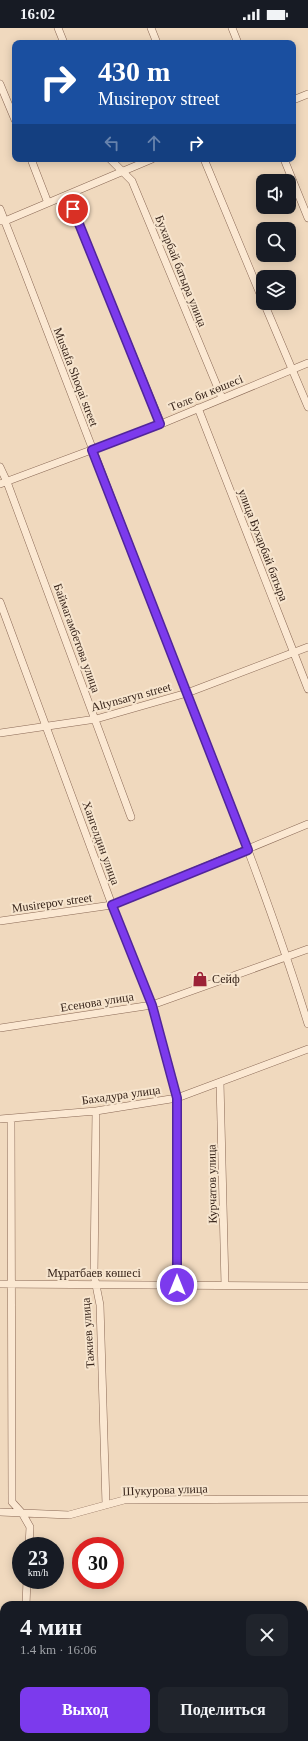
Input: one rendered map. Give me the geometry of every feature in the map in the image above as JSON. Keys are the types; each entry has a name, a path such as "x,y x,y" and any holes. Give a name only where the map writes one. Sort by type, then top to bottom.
{"street":[{"path":"58,28 63,40"},
{"path":"151,28 156,40"},
{"path":"232,28 237,40"},
{"path":"0,84 12,113"},
{"path":"296,99 308,94"},
{"path":"32,162 48,203"},
{"name":"Бухарбай батыра улица","path":"113,162 132,181 222,398"},
{"path":"2,221 145,162"},
{"path":"205,162 256,285"},
{"path":"285,162 308,218"},
{"path":"67,195 160,424"},
{"name":"Mustafa Shoqai street","path":"0,209 2,221 248,850 287,956 308,1024"},
{"path":"266,310 308,407"},
{"name":"Төле би көшесі","path":"0,484 160,424 308,363"},
{"name":"улица Бухарбай батыра","path":"198,408 308,689"},
{"name":"Баймагамбетова улица","path":"0,467 8,482 131,817"},
{"name":"Хангелдин улица","path":"0,602 112,905 152,1005 177,1098 177,1285"},
{"name":"Altynsaryn street","path":"0,732 96,719 187,693 308,648"},
{"name":"Musirepov street","path":"0,921 112,905 308,824"},
{"name":"Есенова улица","path":"0,1028 152,1005 308,949"},
{"name":"Бахадура улица","path":"0,1119 96,1111 177,1098 308,1049"},
{"name":"Курчатов улица","path":"220,1082 225,1285"},
{"name":"Тажиев улица","path":"96,1111 94,1275 100,1305 106,1505"},
{"path":"10,1118 12,1502 22,1513 30,1527 29,1537"},
{"name":"Мұратбаев көшесі","path":"0,1284 308,1286"},
{"name":"Шукурова улица","path":"0,1512 68,1515 124,1500 308,1498"},
{"path":"26,1601 27,1589"}],"place":[{"name":"Сейф","path":"200,979"}],"route":[{"path":"73,209 160,424 92,450 248,850 112,905 152,1005 177,1098 177,1285"}]}
